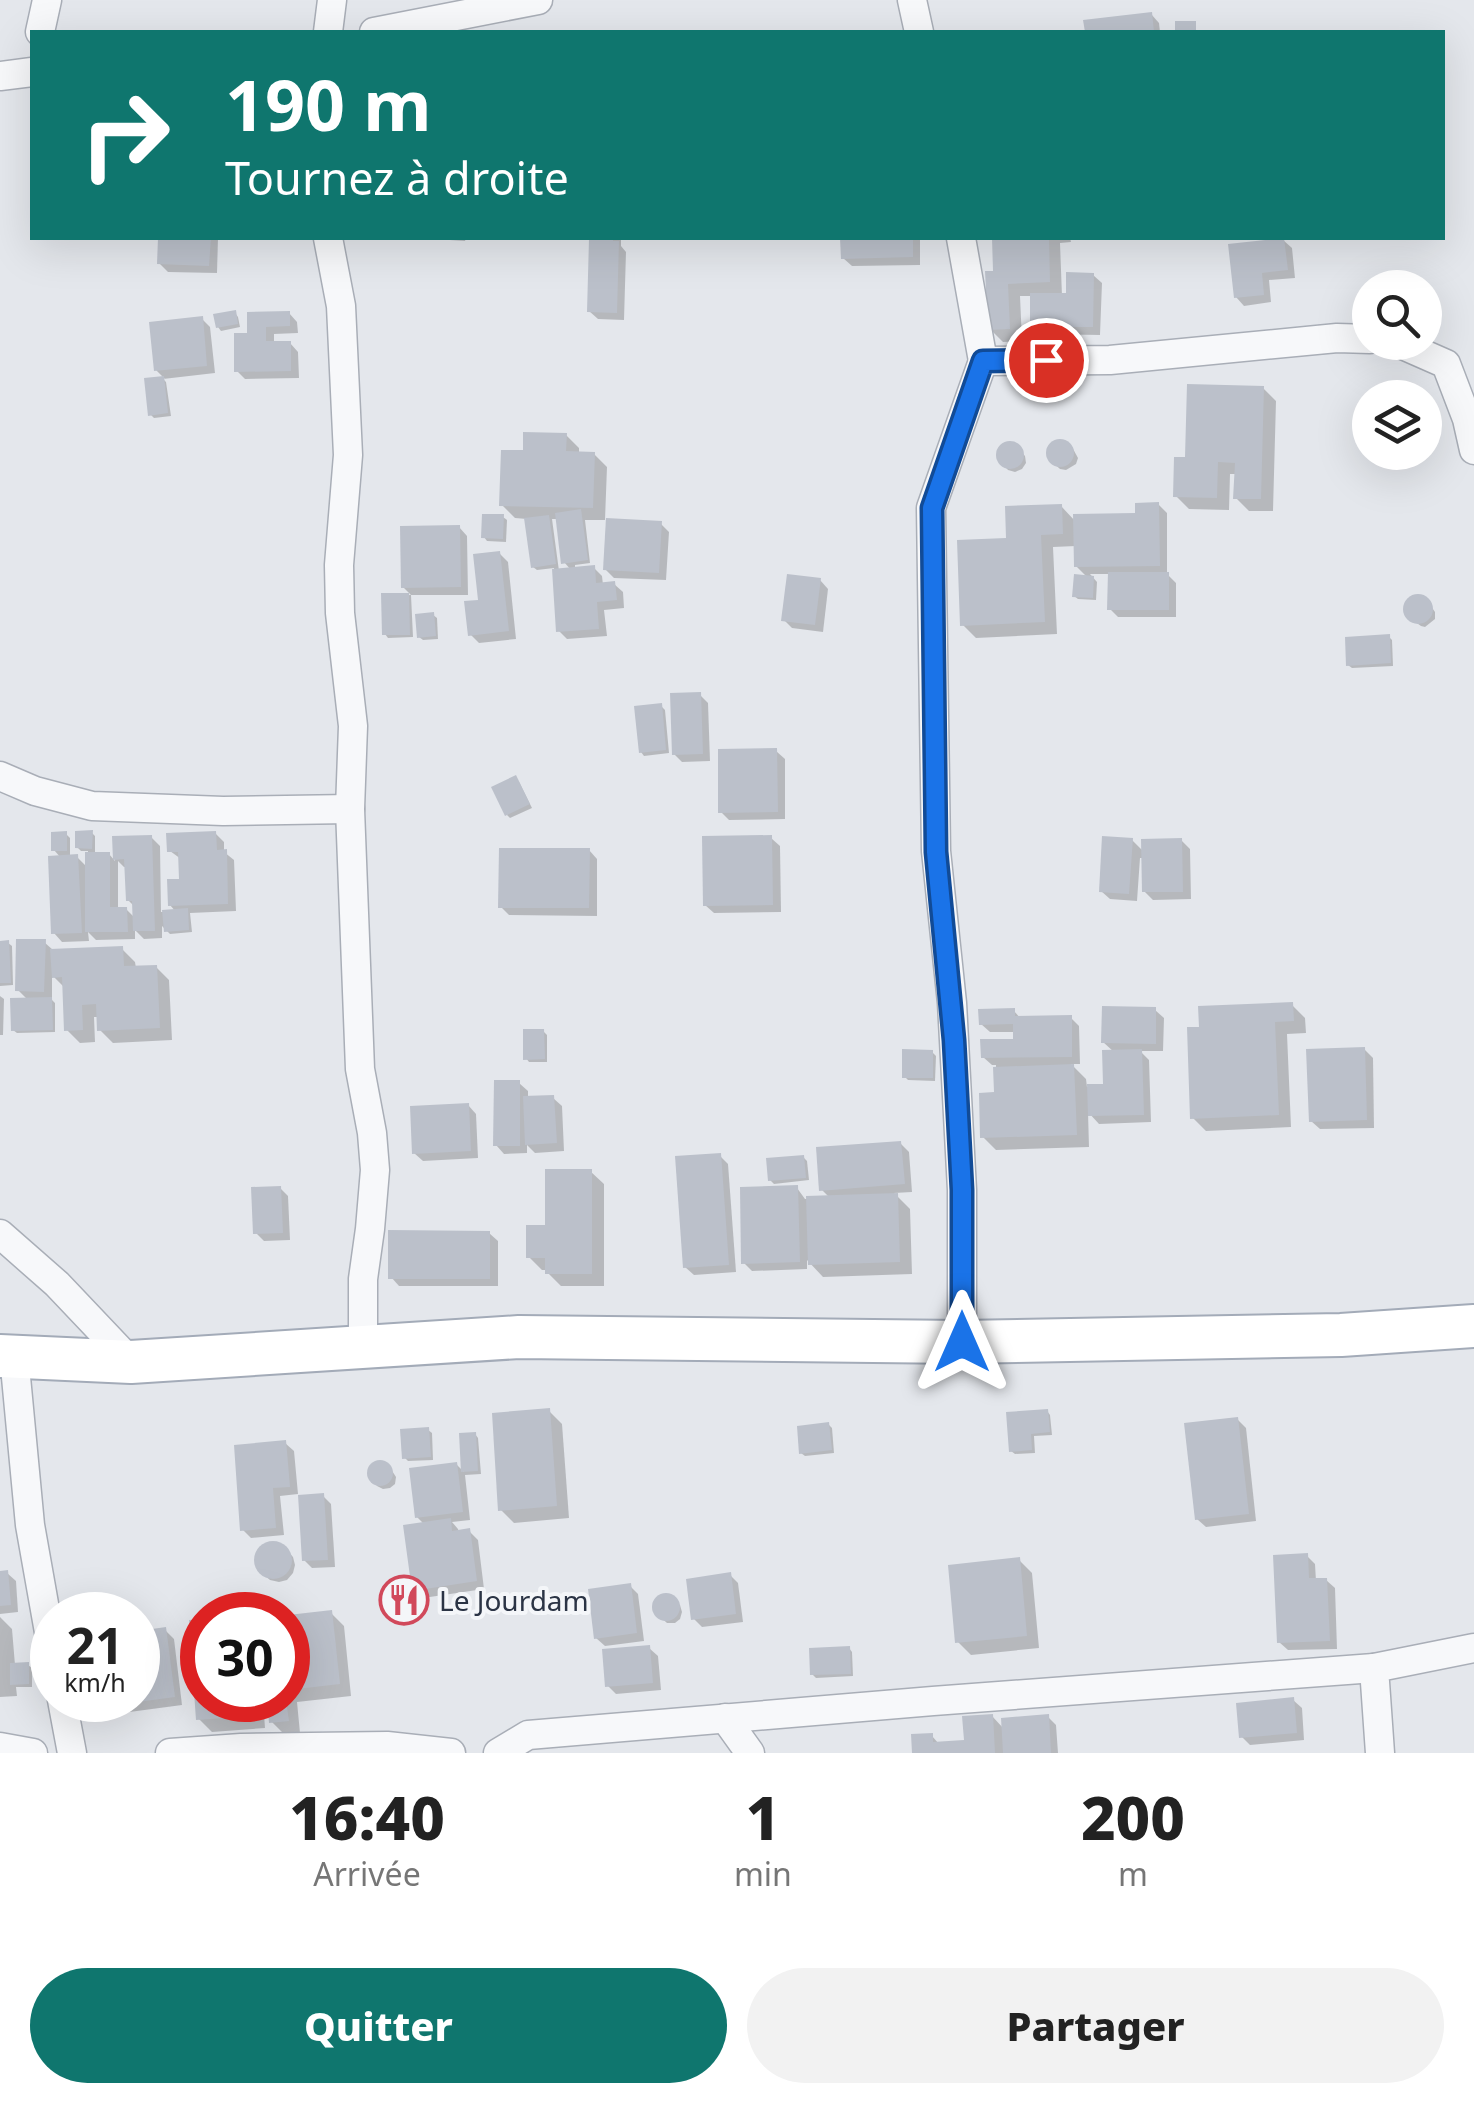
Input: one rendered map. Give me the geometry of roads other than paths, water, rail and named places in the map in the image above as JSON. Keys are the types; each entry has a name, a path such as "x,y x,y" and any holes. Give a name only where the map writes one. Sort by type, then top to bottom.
{"main road":[{"path":"7,1356 131,1362 520,1337 962,1342 1341,1334 1474,1326"}],"street":[{"path":"40,30 48,0"},
{"path":"328,30 332,0"},
{"path":"384,30 538,0"},
{"path":"912,0 919,30"},
{"path":"0,76 30,70"},
{"path":"328,240 341,306 348,455 339,565 340,613 353,726 350,809 360,1069 372,1133 374,1170 363,1279 363,1348"},
{"path":"961,240 983,361 932,508 936,852 954,1040 962,1190 962,1342"},
{"path":"983,361 1110,360 1352,338"},
{"path":"1437,360 1446,364 1468,420 1474,450"},
{"path":"0,776 92,806 224,811 350,809"},
{"path":"0,1234 57,1284 131,1362"},
{"path":"7,1356 42,1592"},
{"path":"498,1753 528,1735 1374,1668 1474,1648"},
{"path":"1374,1668 1380,1753"},
{"path":"725,1718 750,1753"},
{"path":"66,1722 72,1753"},
{"path":"170,1753 387,1746 451,1753"},
{"path":"0,1748 33,1753"}],"place":[{"name":"Le Jourdam","path":"404,1600"}]}
